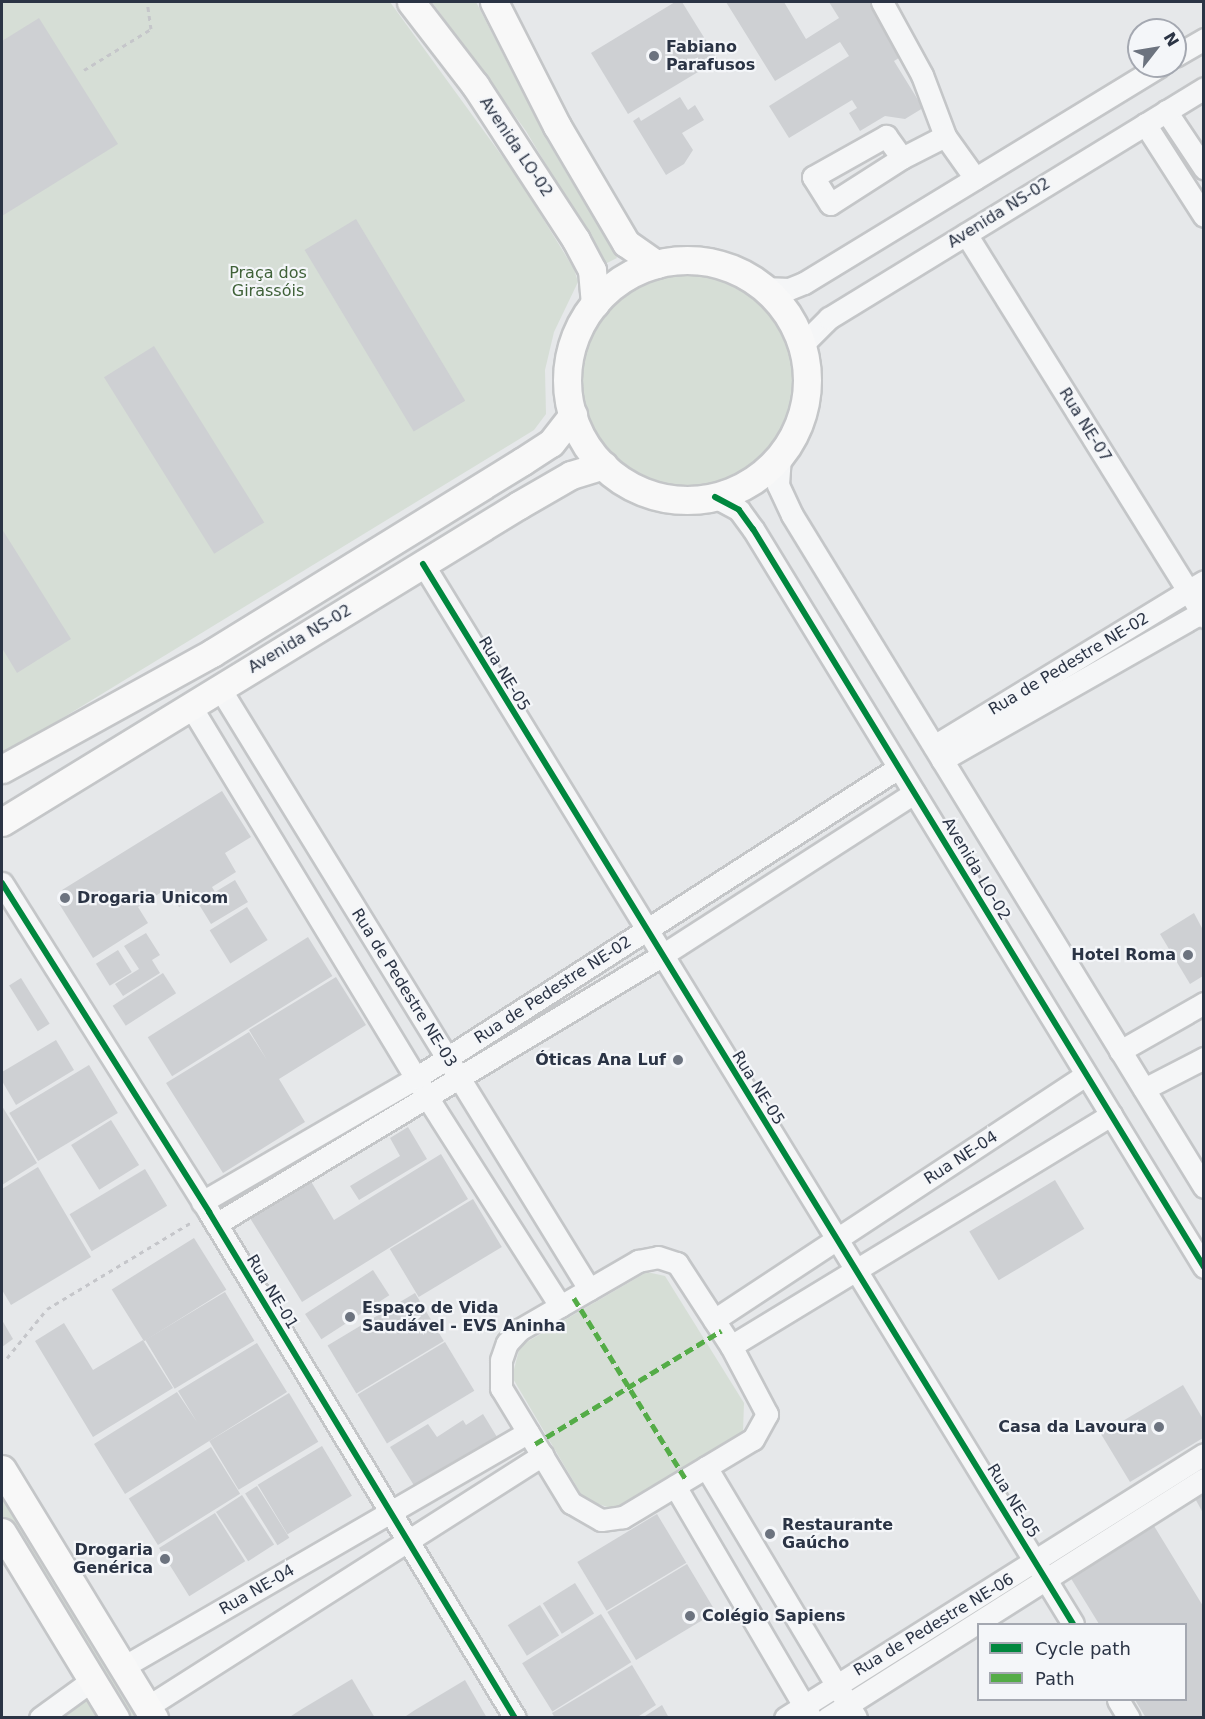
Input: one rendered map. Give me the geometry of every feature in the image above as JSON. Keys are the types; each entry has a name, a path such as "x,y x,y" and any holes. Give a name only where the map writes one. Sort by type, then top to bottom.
{"main road":[{"name":"Avenida LO-02","path":"411,2 480,94 570,231 591,269 595,304"},
{"path":"494,2 557,126 626,243 656,264"},
{"path":"679,261 711,263 737,272 762,288 786,313 801,346 806,375 805,404 795,434 780,456 753,480 715,497 684,500 655,496 631,486 603,465 583,438 573,415 568,385 571,353 579,329 595,304 622,279 656,264 679,261"},
{"name":"Avenida NS-02","path":"2,769 212,653 513,467 551,443 573,415"},
{"name":"Avenida NS-02","path":"2,822 219,687 571,475 603,465"},
{"path":"2,1469 151,1712"},
{"path":"2,1532 91,1682 108,1715"}],"street":[{"path":"882,2 922,75 945,136 975,178"},
{"path":"1187,49 1203,39"},
{"path":"762,288 798,286 1139,78"},
{"name":"Avenida NS-02","path":"801,346 819,324 1203,88"},
{"path":"1166,111 1203,168"},
{"path":"1145,124 1203,216"},
{"path":"902,158 945,136"},
{"name":"Rua NE-07","path":"966,234 1196,586 1203,614"},
{"name":"Avenida LO-02","path":"780,456 777,480 786,506 1203,1187"},
{"name":"Avenida LO-02","path":"715,497 736,508 748,523 1203,1267"},
{"name":"Rua NE-05","path":"423,564 645,932 1072,1623"},
{"name":"Rua de Pedestre NE-02","path":"938,753 1196,586"},
{"name":"Rua de Pedestre NE-02","path":"938,753 1203,614"},
{"name":"Rua de Pedestre NE-03","path":"219,687 589,1289"},
{"path":"190,705 427,1097 560,1306"},
{"name":"Rua de Pedestre NE-02","path":"209,1213 898,768"},
{"name":"Rua de Pedestre NE-02","path":"209,1213 460,1079 661,956 914,793"},
{"name":"Rua NE-01","path":"2,883 209,1213 515,1718"},
{"path":"1120,1051 1203,1003"},
{"path":"1144,1089 1203,1058"},
{"name":"Rua NE-04","path":"714,1320 1086,1075"},
{"path":"731,1346 854,1269 1111,1115"},
{"path":"658,1257 677,1263 731,1346 767,1414 753,1439 623,1517 601,1520 572,1503 501,1388 501,1360 507,1343 519,1330 589,1289 638,1261 658,1257"},
{"name":"Rua NE-04","path":"123,1666 528,1432"},
{"name":"Rua de Pedestre NE-06","path":"827,1718 852,1711 1203,1454"},
{"path":"151,1712 407,1541 542,1455"},
{"path":"706,1467 852,1711"},
{"name":"Rua de Pedestre NE-06","path":"785,1718 807,1712 836,1684 1041,1572 1203,1479"},
{"path":"675,1486 807,1712"},
{"path":"40,1718 91,1682"},
{"path":"1120,1701 1130,1718"}],"path":[{"path":"84,70 152,29 147,2"},
{"path":"7,1359 47,1309 209,1213"}],"green space":[{"name":"Praça dos Girassóis","path":"2,2 390,2 518,178 574,269 578,282 554,332 545,370 546,414 534,430 2,755"},
{"path":"432,2 476,2 548,142 617,258 607,263 603,260 526,131"},
{"path":"675,273 697,273 717,277 737,285 762,304 781,329 789,349 793,380 789,411 781,431 762,456 737,475 717,483 697,487 675,487 655,483 635,475 603,448 591,431 583,411 579,391 579,369 583,349 591,329 618,297 635,285 655,277"},
{"path":"647,1272 665,1276 744,1403 743,1431 616,1510 584,1499 512,1377 520,1346"},
{"path":"2,1492 139,1717 123,1717 2,1520"},
{"path":"85,1697 97,1716 51,1718"}],"building":[{"name":"Fabiano Parafusos","path":"675,2 682,2 718,60 628,114 591,53"},
{"path":"726,2 784,2 806,39 839,18 829,2 875,2 907,53 894,61 923,108 905,119 885,116 860,131 849,113 857,108 852,100 789,138 769,106 849,56 840,42 775,81"},
{"path":"39,18 118,144 2,216 2,41"},
{"path":"680,97 688,110 695,105 704,120 682,133 693,150 684,164 666,175 633,121 639,117 641,121"},
{"path":"356,219 465,401 414,432 305,250"},
{"path":"154,346 264,522 214,554 104,377"},
{"path":"2,529 71,639 17,673 2,648"},
{"path":"222,791 251,837 225,853 236,872 212,887 215,892 235,880 248,902 211,924 195,898 179,907 168,888 138,907 148,923 93,958 58,902 62,890"},
{"path":"247,907 268,940 230,963 210,930"},
{"name":"Hotel Roma","path":"1194,913 1203,930 1203,976 1190,984 1160,934"},
{"path":"146,933 160,955 152,960 160,973 123,996 115,984 139,969 124,946"},
{"path":"308,937 332,976 172,1076 148,1037"},
{"path":"118,950 132,972 110,986 96,964"},
{"path":"163,973 176,993 126,1026 113,1006"},
{"path":"336,977 366,1025 279,1079 305,1122 223,1173 166,1083 249,1032 267,1060 249,1030"},
{"path":"21,978 50,1024 38,1031 9,985"},
{"path":"56,1040 74,1070 16,1105 2,1081 2,1072"},
{"path":"89,1065 118,1113 38,1161 9,1113"},
{"path":"2,1106 37,1163 2,1185"},
{"path":"111,1120 139,1165 99,1190 71,1145"},
{"path":"408,1127 427,1159 359,1200 350,1186 400,1156 390,1138"},
{"path":"441,1154 468,1199 302,1302 245,1210 306,1173 334,1220"},
{"path":"38,1167 91,1257 11,1305 2,1290 2,1189"},
{"path":"145,1169 167,1206 92,1251 70,1214"},
{"path":"1055,1180 1084,1229 999,1280 969,1232"},
{"path":"473,1199 502,1247 419,1297 390,1249"},
{"path":"194,1238 226,1290 144,1341 112,1289"},
{"path":"373,1270 389,1295 321,1339 305,1314"},
{"path":"225,1292 254,1341 175,1389 145,1340"},
{"path":"415,1293 444,1341 356,1394 328,1346"},
{"path":"2,1320 13,1339 2,1347"},
{"path":"64,1323 93,1370 143,1340 173,1388 93,1437 35,1341"},
{"path":"445,1342 474,1391 387,1443 358,1395"},
{"path":"257,1343 287,1392 125,1494 94,1444 177,1392 197,1422 178,1391"},
{"name":"Casa da Lavoura","path":"1183,1385 1203,1419 1203,1438 1130,1482 1101,1434"},
{"path":"289,1393 318,1442 239,1490 209,1441"},
{"path":"483,1414 497,1437 415,1487 390,1447 428,1424 437,1437 463,1420 466,1425"},
{"path":"322,1446 352,1496 288,1534 258,1485"},
{"path":"211,1447 240,1494 158,1545 129,1498"},
{"path":"257,1486 289,1538 277,1545 245,1493"},
{"path":"1203,1486 1203,1513 1192,1493"},
{"path":"242,1495 274,1544 248,1561 216,1512"},
{"path":"215,1513 245,1561 189,1596 159,1548"},
{"path":"657,1514 686,1563 607,1611 577,1562"},
{"path":"1151,1521 1203,1606 1203,1718 1146,1718 1136,1701 1187,1701 1187,1623 1098,1623 1067,1572"},
{"path":"687,1564 716,1612 636,1660 607,1612"},
{"path":"575,1583 594,1614 562,1634 543,1603"},
{"path":"540,1605 559,1636 527,1656 508,1625"},
{"path":"601,1614 631,1662 552,1712 522,1663"},
{"path":"632,1665 656,1705 636,1718 555,1718 552,1713"},
{"path":"352,1679 375,1718 288,1718 302,1709"},
{"path":"465,1680 487,1718 403,1718 415,1710"},
{"path":"662,1705 669,1718 642,1718"}],"marked path":[{"path":"574,1298 686,1479"},
{"path":"535,1444 721,1331"}],"cycle path":[{"path":"715,497 739,510 753,529 1204,1267"},
{"path":"423,564 1072,1623"},
{"path":"2,883 209,1212 515,1718"}],"place":[{"name":"Fabiano Parafusos","path":"654,56"},
{"name":"Drogaria Unicom","path":"65,898"},
{"name":"Hotel Roma","path":"1188,955"},
{"name":"Óticas Ana Luf","path":"678,1060"},
{"name":"Espaço de Vida Saudável - EVS Aninha","path":"350,1317"},
{"name":"Casa da Lavoura","path":"1159,1427"},
{"name":"Restaurante Gaúcho","path":"770,1534"},
{"name":"Drogaria Genérica","path":"165,1559"},
{"name":"Colégio Sapiens","path":"690,1616"}]}
